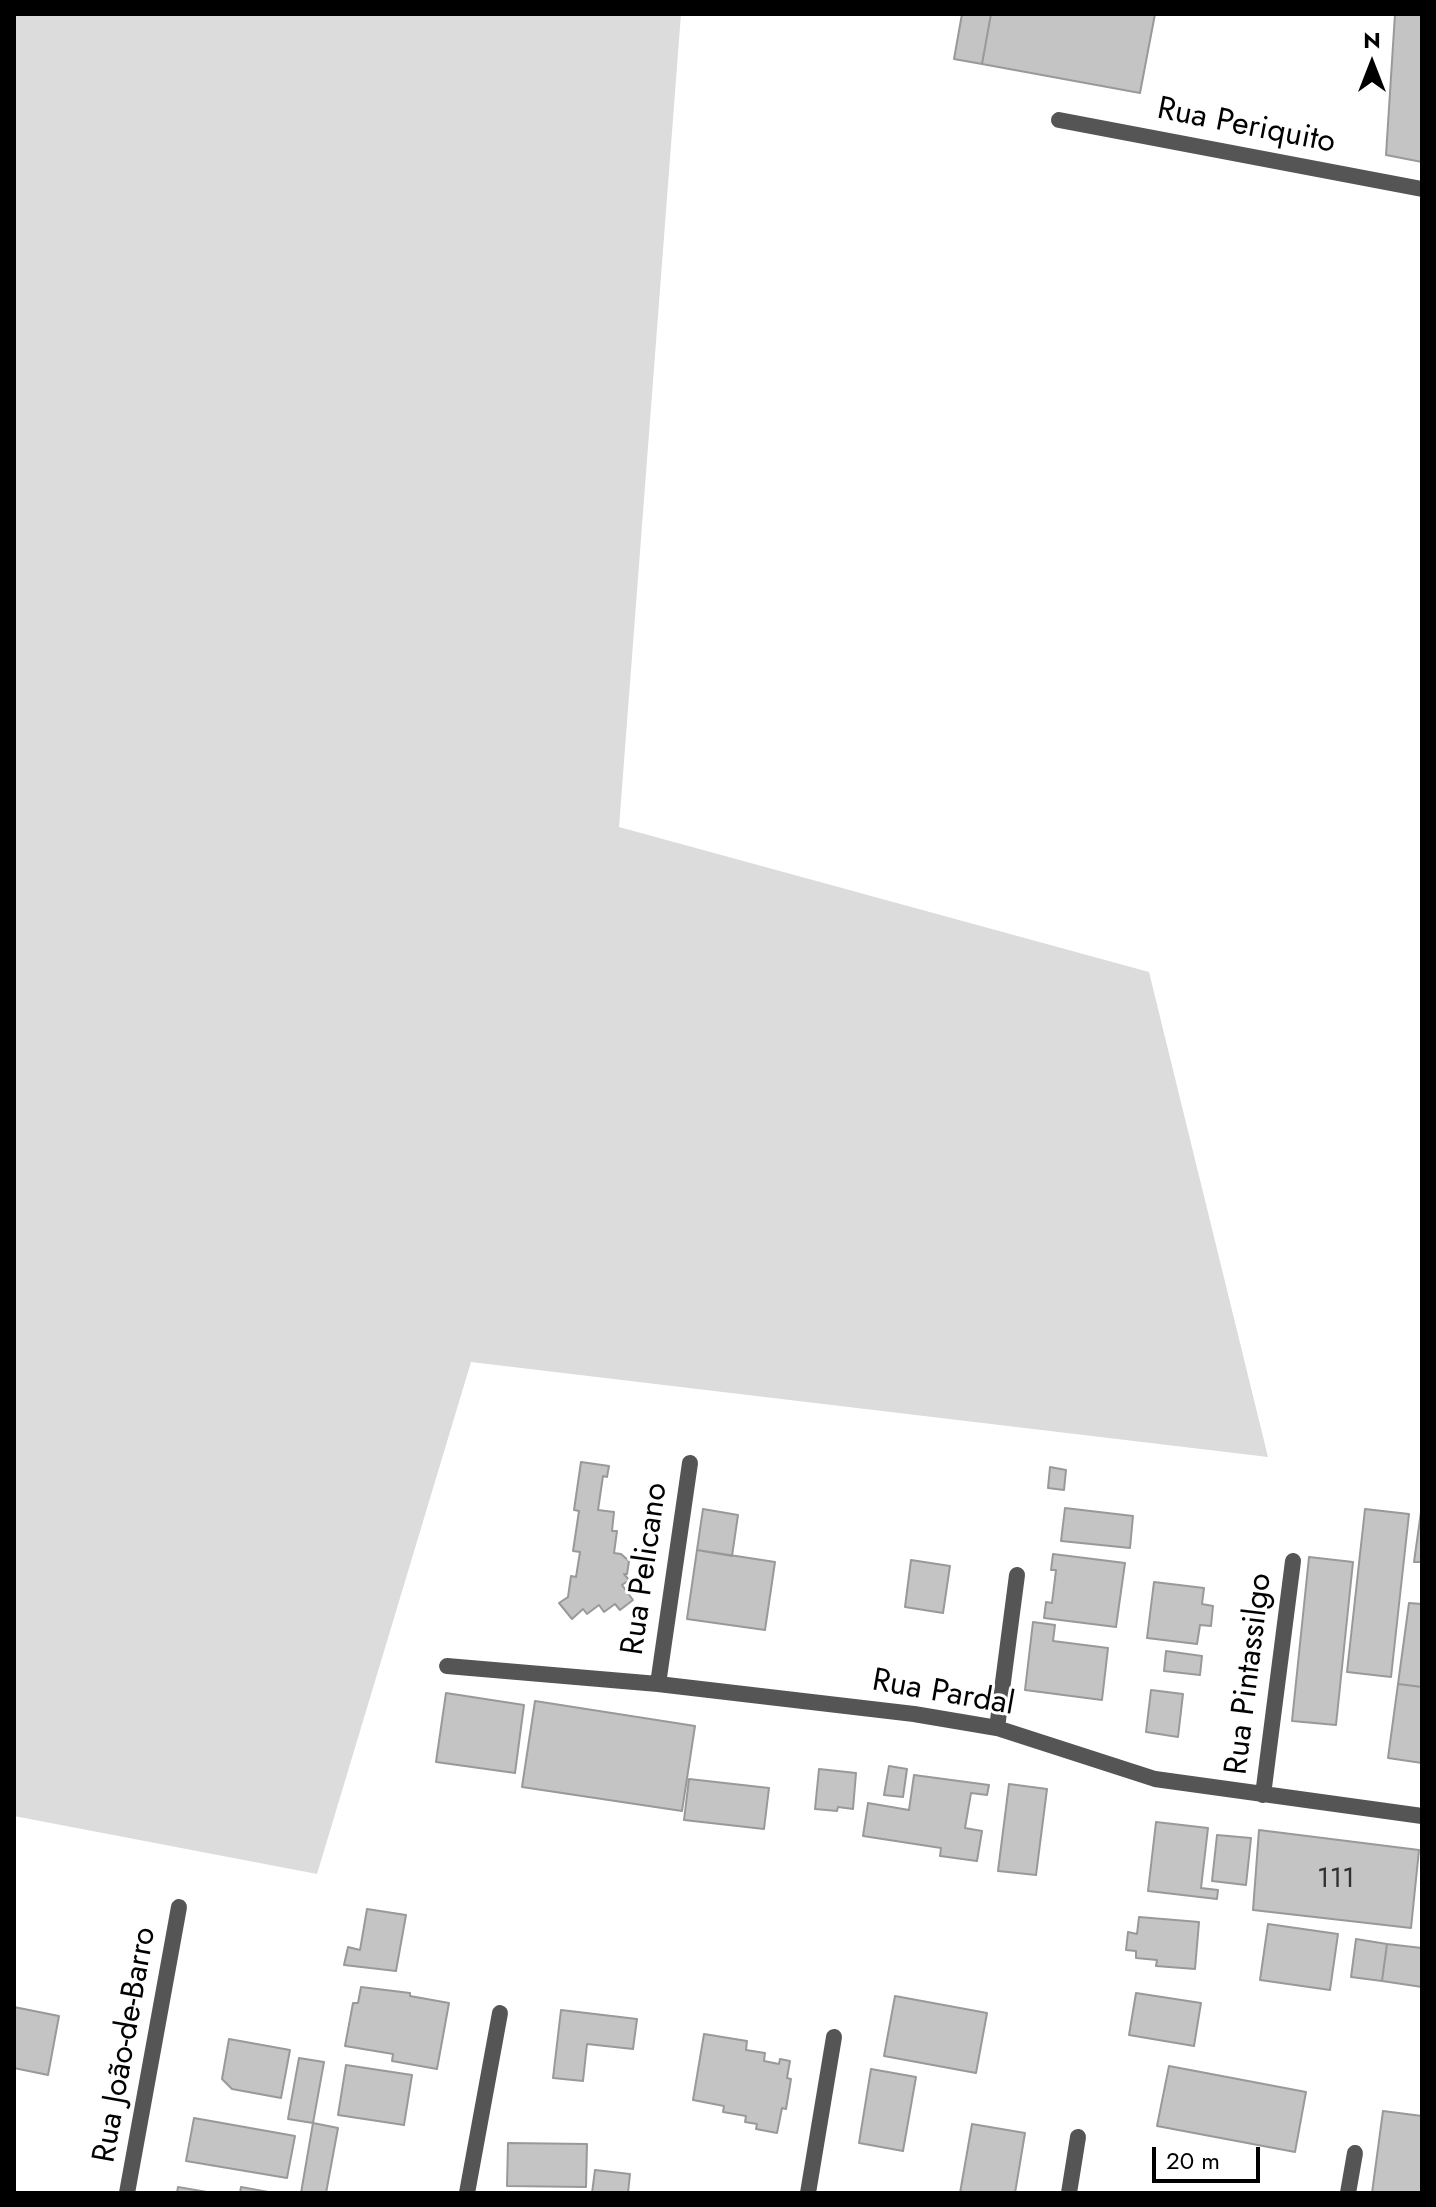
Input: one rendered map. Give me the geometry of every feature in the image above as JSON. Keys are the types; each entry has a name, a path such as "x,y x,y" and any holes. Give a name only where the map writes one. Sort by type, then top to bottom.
{"street":[{"name":"Rua Periquito","path":"1059,120 1422,189"},
{"name":"Rua Pelicano","path":"658,1684 690,1463"},
{"name":"Rua Pintassilgo","path":"1263,1795 1293,1561"},
{"path":"997,1728 1017,1575"},
{"name":"Rua Pardal","path":"447,1666 658,1684 914,1714 997,1728 1155,1779 1422,1816"},
{"name":"Rua João-de-Barro","path":"127,2193 179,1907"},
{"path":"467,2193 500,2013"},
{"path":"808,2193 834,2037"},
{"path":"1069,2193 1078,2137"},
{"path":"1348,2193 1355,2153"}],"shaded area":[{"path":"14,14 681,14 619,827 1149,972 1268,1457 471,1362 317,1874 14,1816"}],"building":[{"path":"962,14 991,14 982,64 954,59"},
{"path":"991,14 1155,14 1140,93 982,64"},
{"path":"1395,14 1422,14 1422,162 1386,155"},
{"path":"581,1462 609,1466 607,1477 603,1476 598,1510 614,1512 612,1531 617,1531 614,1553 621,1554 629,1561 627,1574 624,1574 629,1580 622,1585 633,1600 620,1610 615,1604 604,1612 599,1605 587,1614 583,1609 572,1619 559,1603 568,1597 571,1576 576,1577 580,1552 573,1551 579,1511 574,1510"},
{"path":"1050,1467 1066,1470 1064,1490 1048,1488"},
{"path":"1065,1508 1133,1516 1130,1548 1061,1541"},
{"path":"703,1509 738,1515 732,1556 697,1550"},
{"path":"1365,1509 1409,1514 1391,1677 1347,1672"},
{"path":"1421,1512 1422,1562 1414,1562"},
{"path":"697,1550 775,1562 765,1630 687,1619"},
{"path":"1053,1554 1125,1563 1116,1627 1044,1618 1046,1602 1052,1603 1056,1570 1051,1570"},
{"path":"1309,1557 1353,1562 1336,1725 1292,1721"},
{"path":"911,1560 950,1566 943,1613 905,1607"},
{"path":"1154,1582 1204,1588 1202,1604 1213,1606 1211,1626 1200,1625 1197,1644 1147,1638"},
{"path":"1409,1603 1422,1604 1422,1687 1398,1684"},
{"path":"1033,1622 1055,1625 1053,1641 1108,1648 1102,1700 1025,1690"},
{"path":"1166,1651 1202,1656 1200,1675 1164,1671"},
{"path":"1398,1684 1422,1687 1422,1763 1388,1758"},
{"path":"1151,1690 1183,1694 1178,1737 1146,1732"},
{"path":"446,1693 524,1705 515,1773 436,1762"},
{"path":"535,1701 695,1726 682,1811 522,1787"},
{"path":"889,1766 907,1769 903,1797 884,1795"},
{"path":"819,1769 856,1773 853,1809 815,1809"},
{"path":"914,1775 989,1785 987,1795 971,1793 965,1828 982,1831 977,1861 940,1856 941,1848 863,1836 868,1803 909,1810"},
{"path":"689,1779 769,1788 764,1829 684,1820"},
{"path":"1009,1784 1047,1789 1036,1875 998,1871"},
{"path":"1156,1822 1208,1828 1201,1888 1218,1890 1217,1899 1148,1891"},
{"path":"1259,1830 1419,1850 1411,1928 1253,1910"},
{"path":"1217,1835 1251,1838 1246,1885 1212,1881"},
{"path":"367,1909 406,1915 396,1971 344,1965 348,1947 360,1950"},
{"path":"1139,1917 1199,1922 1195,1969 1156,1966 1157,1960 1136,1958 1136,1951 1126,1950 1128,1932 1137,1934"},
{"path":"1268,1924 1338,1934 1330,1990 1260,1980"},
{"path":"1356,1939 1387,1944 1382,1981 1351,1977"},
{"path":"1387,1944 1422,1948 1422,1987 1382,1981"},
{"path":"361,1987 410,1993 410,1996 449,2003 437,2069 392,2061 393,2054 345,2046 353,2003 358,2003"},
{"path":"1136,1993 1201,2003 1194,2046 1129,2035"},
{"path":"895,1996 987,2013 976,2073 884,2056"},
{"path":"14,2007 59,2016 48,2075 14,2068"},
{"path":"561,2010 637,2019 633,2049 587,2044 583,2081 553,2078"},
{"path":"704,2034 747,2041 746,2050 765,2053 764,2061 779,2064 780,2059 790,2061 787,2078 791,2079 786,2109 782,2108 777,2133 756,2129 757,2124 745,2122 746,2116 723,2112 724,2106 693,2100"},
{"path":"229,2039 290,2050 281,2098 232,2089 222,2079"},
{"path":"299,2058 324,2062 313,2123 288,2119"},
{"path":"346,2065 412,2075 404,2125 338,2115"},
{"path":"1169,2066 1306,2092 1295,2152 1157,2126"},
{"path":"871,2069 916,2077 903,2151 859,2143"},
{"path":"1383,2111 1422,2116 1422,2193 1372,2193"},
{"path":"194,2118 295,2136 287,2178 186,2161"},
{"path":"313,2123 338,2128 326,2193 301,2193"},
{"path":"972,2124 1025,2133 1015,2193 960,2193"},
{"path":"508,2143 587,2144 586,2187 507,2186"},
{"path":"595,2170 630,2174 628,2193 592,2193"},
{"path":"178,2187 213,2193 177,2193"},
{"path":"241,2187 274,2193 240,2193"}]}
